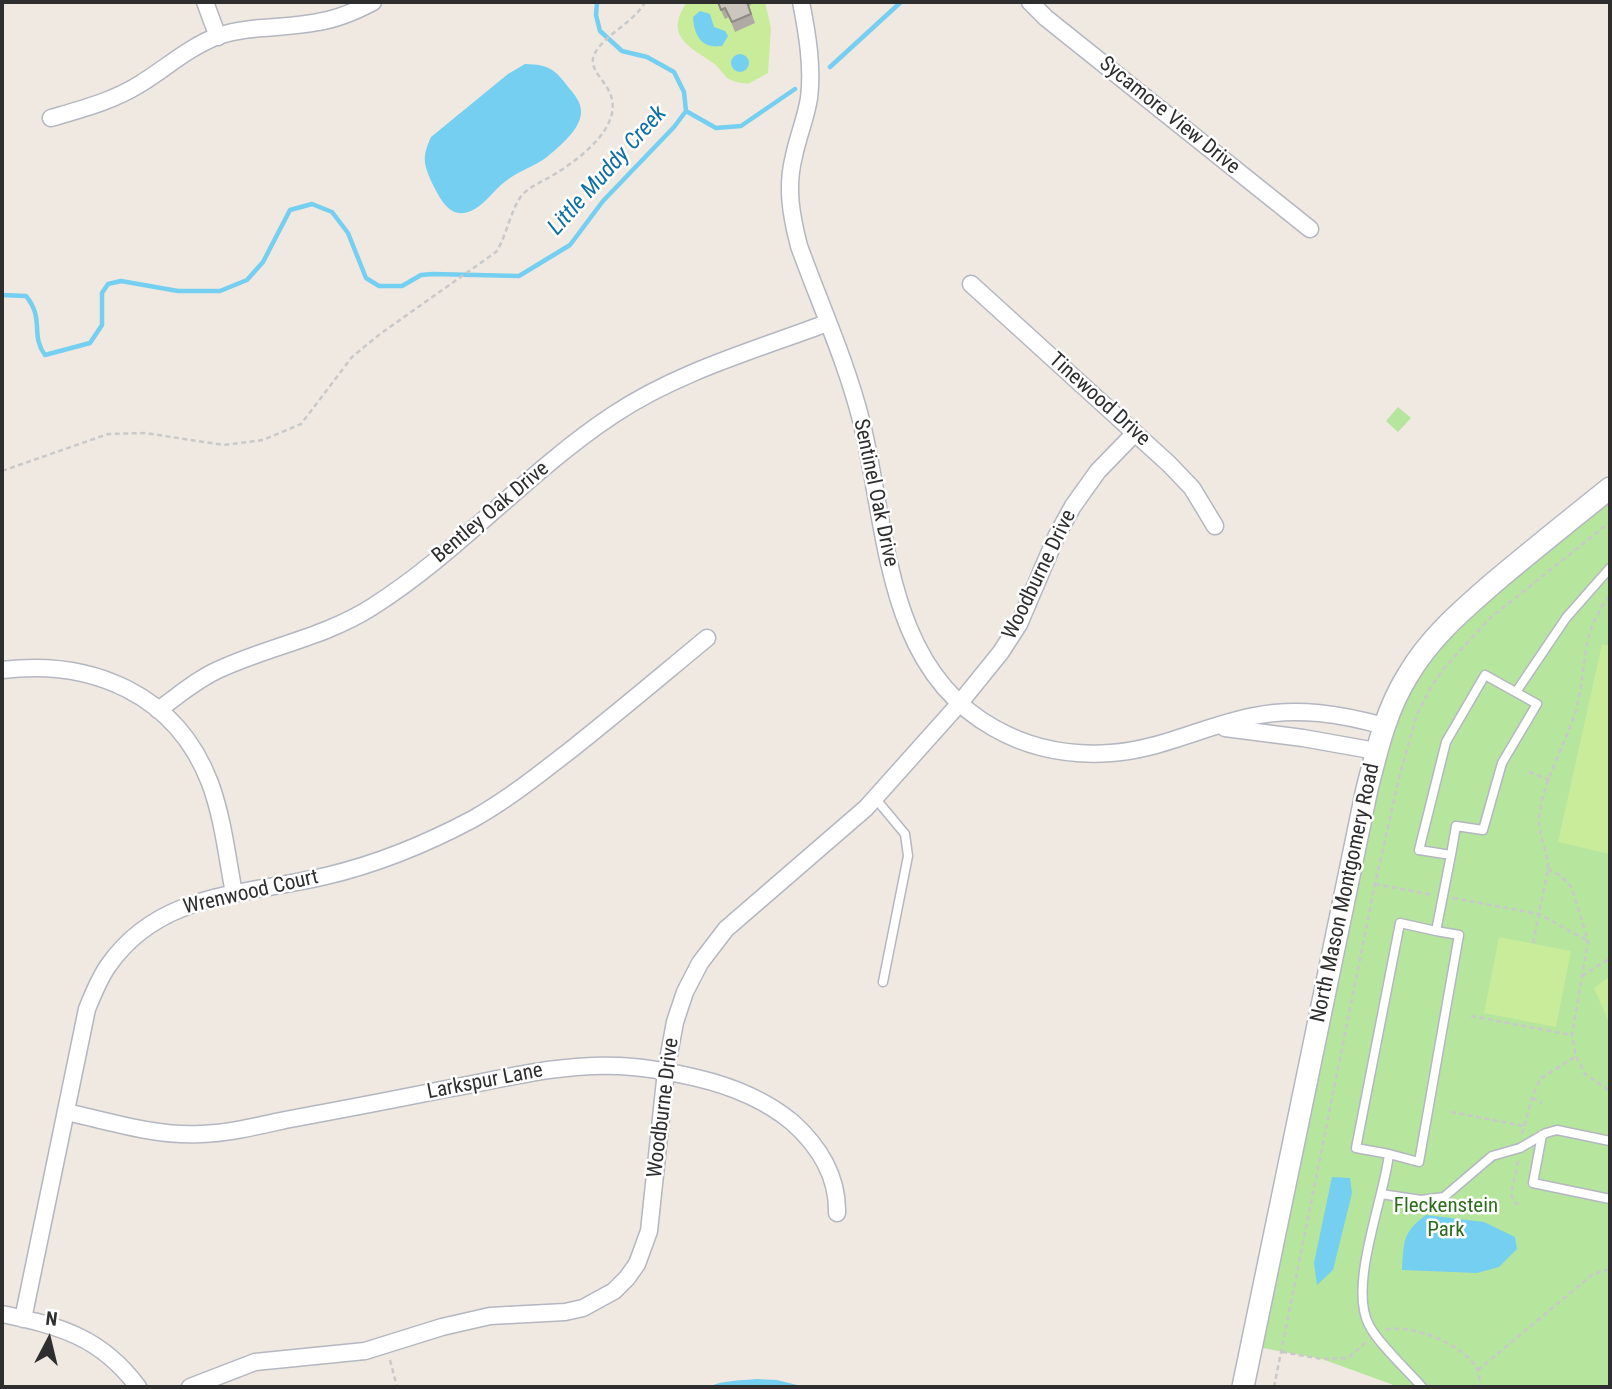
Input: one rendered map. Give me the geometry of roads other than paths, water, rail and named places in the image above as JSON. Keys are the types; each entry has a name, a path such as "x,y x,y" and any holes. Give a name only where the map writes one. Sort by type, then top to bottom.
{"street":[{"path":"205,2 218,37"},
{"path":"51,118 119,96 191,50 218,37 247,29 316,23 338,18 373,2"},
{"name":"Sentinel Oak Drive","path":"801,2 810,77 809,97 794,155 789,191 799,246 860,418 901,611 923,662 936,680 976,718 1005,734 1036,746 1068,752 1113,753 1145,747 1252,716 1283,712 1335,714 1384,726"},
{"name":"Sycamore View Drive","path":"1030,2 1046,18 1310,229"},
{"name":"Tinewood Drive","path":"971,284 1192,488 1214,526"},
{"name":"Bentley Oak Drive","path":"158,710 220,668 324,632 373,607 409,582 578,440 613,414 650,392 680,378 828,323"},
{"name":"Woodburne Drive","path":"190,1387 255,1362 342,1355 490,1316 583,1308 614,1291 637,1264 649,1231 666,1071 675,1022 685,992 712,945 766,892 834,837 875,798 959,704 1001,652 1019,624 1057,535 1073,506 1098,471 1135,433"},
{"name":"North Mason Montgomery Road","path":"1243,1387 1376,751 1392,706 1412,667 1454,617 1610,488"},
{"name":"Wrenwood Court","path":"23,1319 88,1009 107,967 132,939 166,914 201,901 367,865 438,837 522,788 707,638"},
{"path":"2,670 53,667 96,675 135,693 158,710 190,745 210,783 234,894"},
{"name":"Sentinel Oak Drive","path":"1219,727 1376,751"},
{"name":"Larkspur Lane","path":"66,1112 165,1132 201,1134 541,1071 596,1065 666,1071 736,1089 784,1116 801,1130 821,1156 831,1175 838,1196 837,1213"},
{"path":"2,1314 84,1338 117,1362 138,1387"}],"lane":[{"path":"1516,692 1566,618 1610,568"},
{"path":"1436,931 1451,855 1456,826 1483,830 1502,763 1538,704 1485,675 1446,742 1419,850 1451,855"},
{"path":"875,798 905,834 908,856 883,982"},
{"path":"1400,923 1436,931 1459,935 1419,1162 1356,1148 1400,923"},
{"path":"1381,1194 1421,1200 1444,1197 1492,1156 1520,1148 1557,1130 1610,1141"},
{"path":"1542,1135 1533,1183 1610,1199"},
{"path":"1389,1154 1363,1277 1362,1307 1369,1326 1423,1387"}],"water":[{"path":"700,11 710,14 714,27 725,31 728,36 722,46 709,45 700,40 693,17"},
{"path":"736,54 744,54 749,63 747,70 736,72 731,67 731,59"},
{"path":"525,64 546,67 559,76 580,104 578,124 558,148 511,177 476,208 464,213 453,211 439,196 426,167 426,151 431,137 508,74"},
{"path":"1332,1177 1350,1178 1352,1193 1333,1270 1317,1285 1314,1263"},
{"path":"1426,1215 1484,1222 1515,1237 1517,1249 1499,1267 1477,1273 1402,1270 1408,1233"},
{"path":"777,1380 805,1387 709,1387 725,1382"}],"waterway":[{"name":"Little Muddy Creek","path":"2,295 26,296 32,304 38,341 45,355 90,343 102,325 102,293 108,284 121,281 178,291 220,291 247,280 263,262 290,210 312,204 332,212 348,233 366,278 379,286 402,286 421,275 433,274 519,276 570,245 603,201 686,111 684,92 674,72 647,57 622,51 600,31 596,15 597,2"},
{"path":"830,67 901,2"},
{"path":"686,111 716,128 741,126 795,89"}],"park label":[{"name":"Fleckenstein Park","path":"1446,1219"}]}
